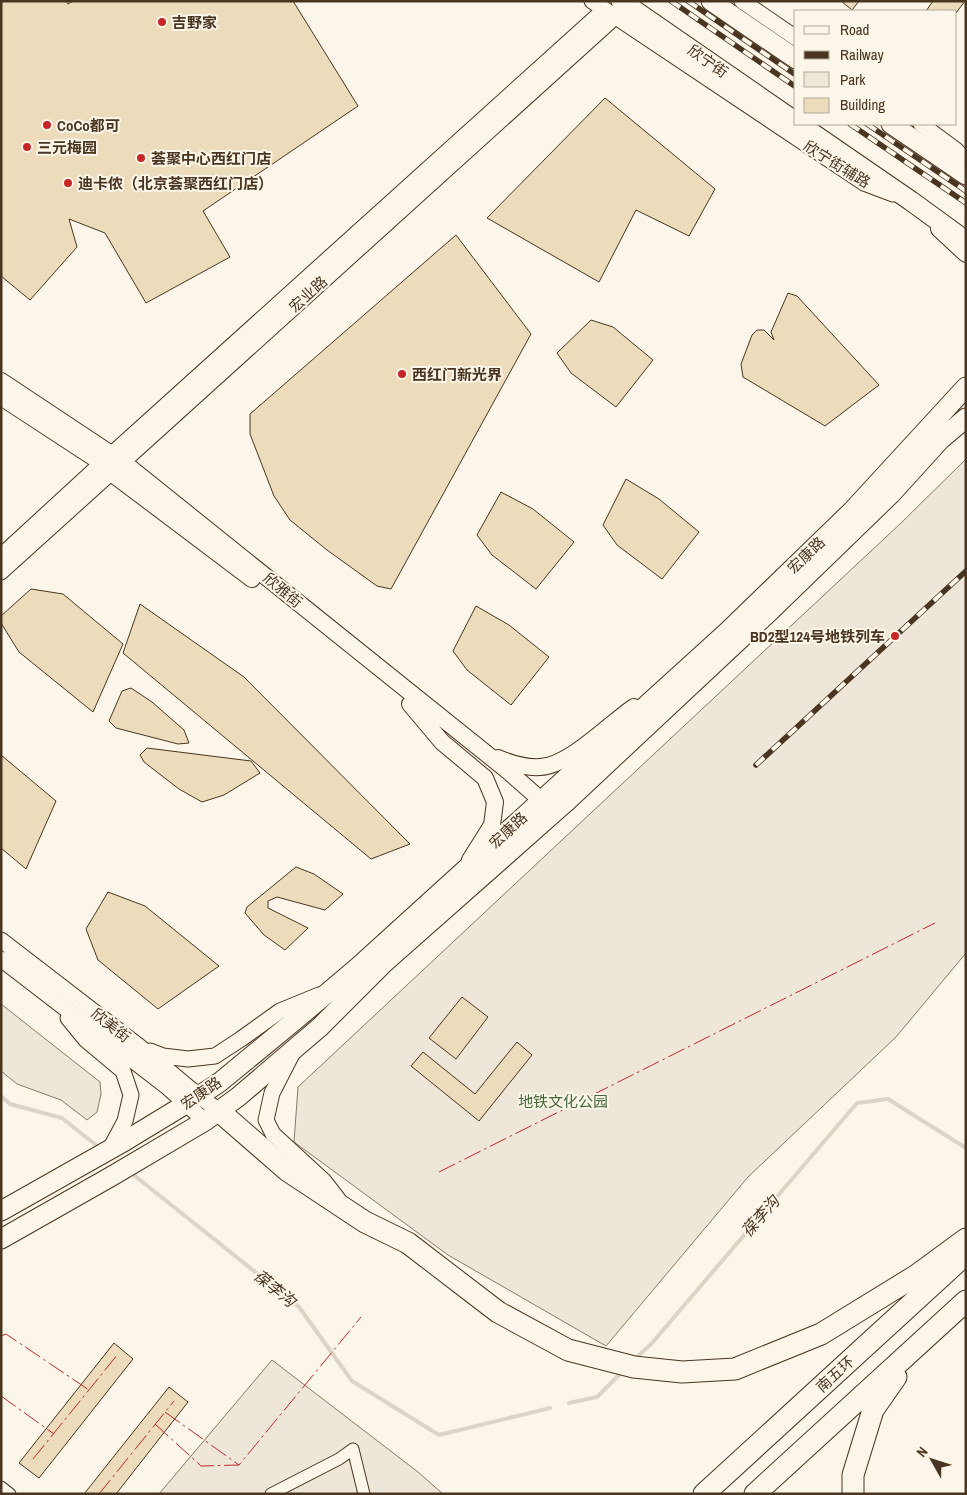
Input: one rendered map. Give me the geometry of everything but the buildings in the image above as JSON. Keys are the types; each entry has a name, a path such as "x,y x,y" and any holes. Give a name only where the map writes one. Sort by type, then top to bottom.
{"highway":[{"path":"212,1116 288,1171 365,1222 408,1243 498,1312 568,1350 634,1367 682,1372 735,1369 821,1334 917,1275 966,1239"},
{"name":"南五环","path":"704,1494 966,1254"},
{"path":"755,1494 966,1301"},
{"path":"853,1494 853,1475 873,1410 917,1346"}],"main road":[{"path":"711,1 794,58"},
{"name":"欣宁街","path":"608,7 794,121"},
{"path":"800,125 966,241"},
{"path":"892,125 966,175"},
{"path":"911,201 966,254"},
{"name":"欣雅街","path":"1,381 112,463 487,754 545,808"},
{"name":"宏康路","path":"1,1211 118,1145 192,1100 227,1076 329,991 464,870 545,808 553,790 727,632 852,511 966,386"},
{"name":"欣雅街","path":"1,397 112,463 260,586 545,808"},
{"name":"宏康路","path":"1,1239 212,1116 238,1097 295,1049 320,1027 545,808 768,614 891,494 940,440 966,418"},
{"path":"487,754 517,766 540,767 556,764 581,748 621,716 676,677"},
{"path":"410,704 442,742 485,778 494,802 492,825 464,870"}],"street":[{"path":"742,1 794,37"},
{"name":"欣宁街辅路","path":"608,7 864,183 911,201"},
{"name":"宏业路","path":"1,572 112,463 608,7"},
{"path":"922,125 956,150 966,161"},
{"name":"宏业路","path":"1,556 112,463"},
{"name":"欣美街","path":"1,940 140,1047 192,1100 212,1116"},
{"name":"欣美街","path":"1,959 166,1086 192,1100"},
{"path":"140,1047 163,1056 188,1060 214,1056 280,1012 329,991"},
{"path":"51,998 86,1040 122,1071 131,1095 118,1145"},
{"path":"295,1049 272,1093 266,1120 273,1134 324,1181 347,1210"},
{"path":"271,1494 353,1450 364,1494"},
{"path":"1,1487 10,1494"}],"green space":[{"name":"地铁文化公园","path":"966,459 966,953 896,1037 748,1177 606,1346 448,1255 294,1142 298,1087 901,523"},
{"path":"1,1004 100,1082 101,1094 97,1112 87,1120 61,1100 17,1084 1,1071"},
{"path":"272,1360 418,1472 443,1494 159,1494"}],"waterway":[{"name":"葆李沟","path":"1,1096 10,1104 62,1118 101,1149"},
{"name":"葆李沟","path":"635,1359 652,1343 857,1103 888,1099 966,1148"},
{"name":"葆李沟","path":"130,1172 299,1307 352,1381 439,1435 550,1408"},
{"name":"葆李沟","path":"569,1403 597,1397 623,1371"}],"railway":[{"path":"671,1 794,86"},
{"path":"688,1 794,74"},
{"path":"851,125 966,203"},
{"path":"868,125 966,191"},
{"path":"756,765 966,571"}],"power":[{"path":"439,1172 935,923"},
{"path":"155,1424 201,1466 239,1465 361,1317"},
{"path":"1,1336 6,1334 89,1390"},
{"path":"33,1459 118,1354"},
{"path":"1,1396 54,1434"},
{"path":"99,1494 174,1401"},
{"path":"165,1412 239,1465"}],"place":[{"name":"吉野家","path":"162,22"},
{"name":"CoCo都可","path":"47,125"},
{"name":"三元梅园","path":"27,147"},
{"name":"荟聚中心西红门店","path":"141,158"},
{"name":"迪卡侬（北京荟聚西红门店）","path":"68,183"},
{"name":"西红门新光界","path":"402,374"},
{"name":"BD2型124号地铁列车","path":"895,636"}]}
